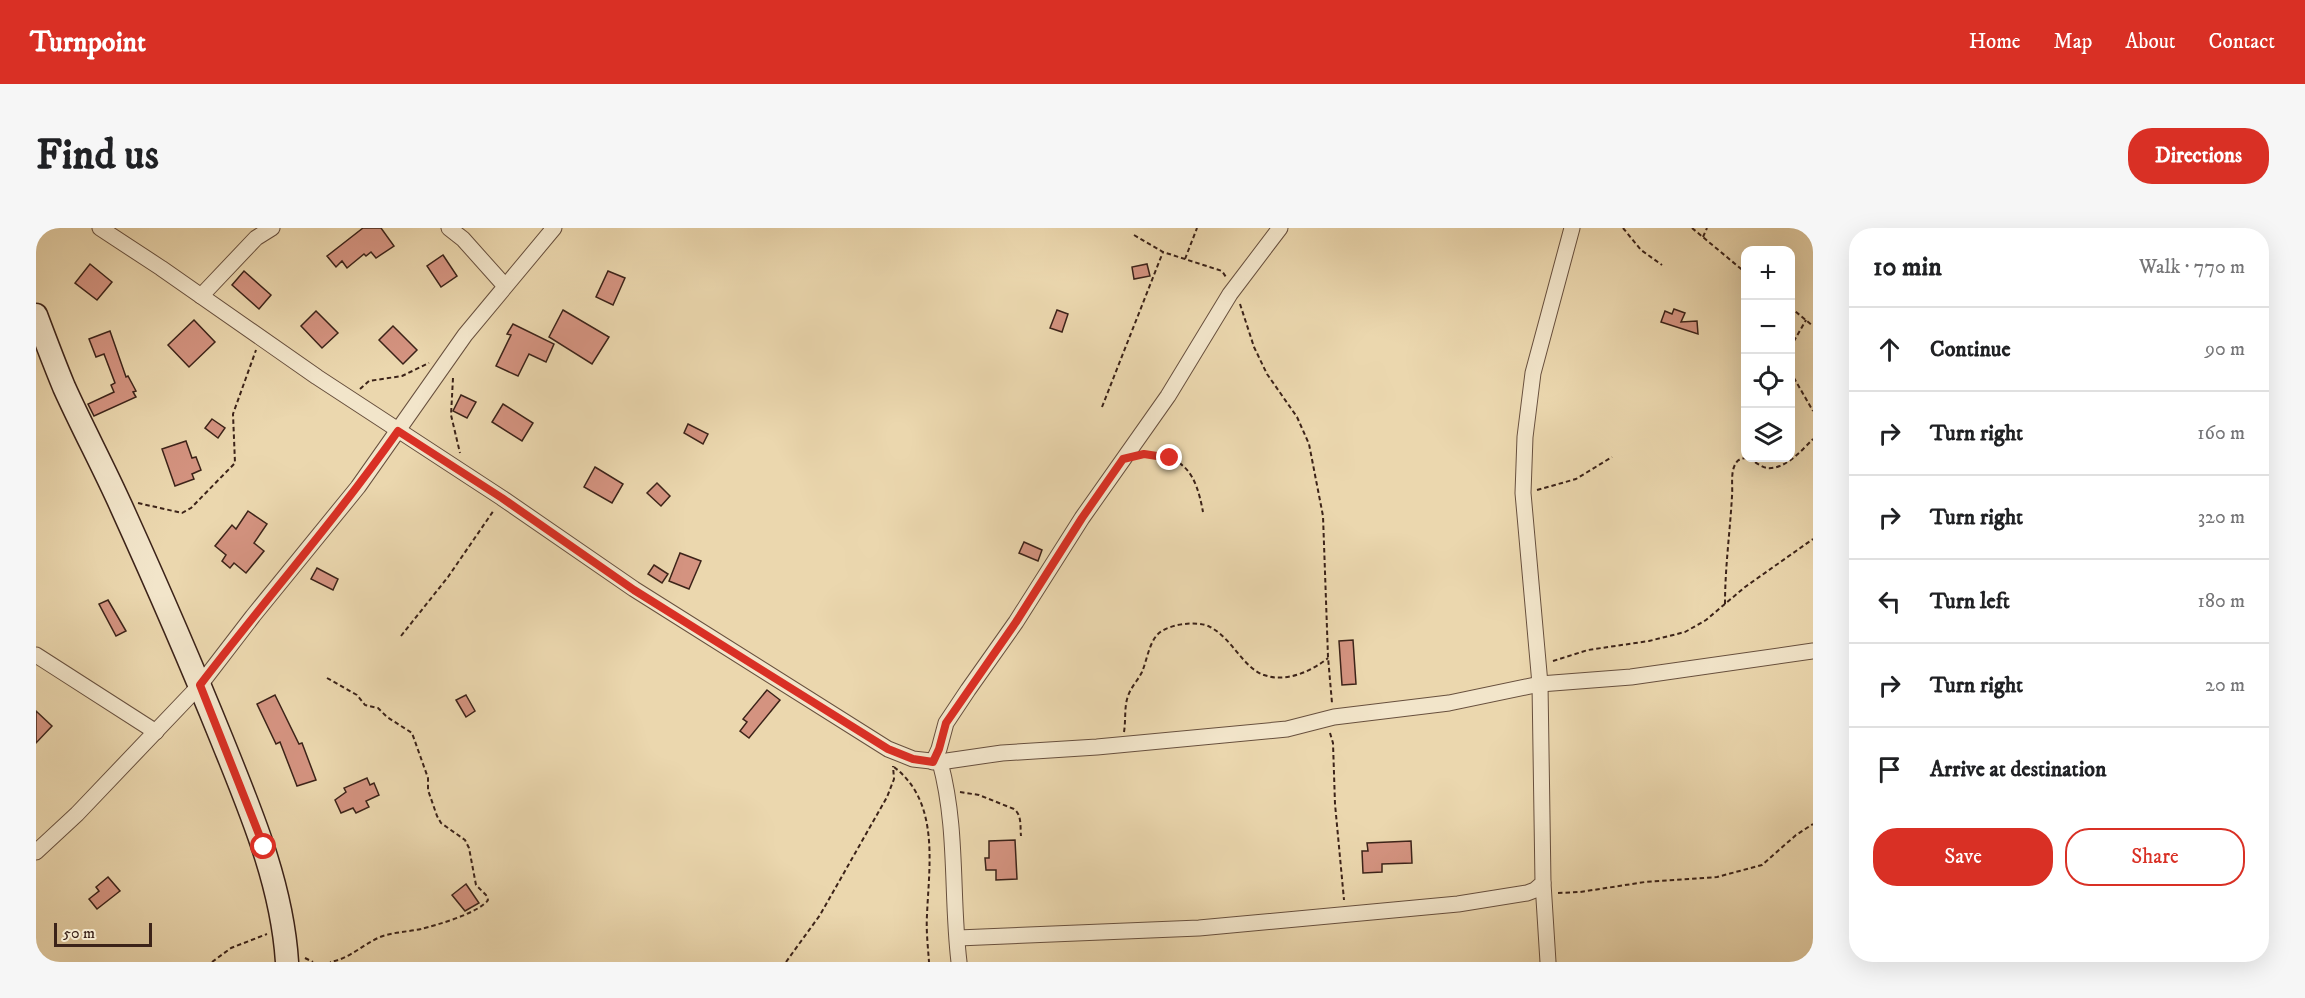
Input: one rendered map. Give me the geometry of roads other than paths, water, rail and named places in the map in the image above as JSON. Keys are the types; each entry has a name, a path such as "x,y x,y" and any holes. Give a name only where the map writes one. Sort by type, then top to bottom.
{"main road":[{"path":"36,315 65,388 121,506 200,685 264,847 283,927 287,962"}],"street":[{"path":"100,228 347,397 502,498 634,590 888,749 913,759 936,762 1002,753 1287,729 1329,719 1449,703 1540,684 1631,677 1813,651"},
{"path":"201,296 256,238 272,228"},
{"path":"449,228 463,239 505,286"},
{"path":"36,852 77,814 200,685 358,487 452,353 554,228"},
{"path":"959,962 951,821 945,782 936,762 946,723 1016,622 1082,518 1168,396 1232,291 1280,228"},
{"path":"1548,962 1543,888 1539,665 1523,494 1525,437 1533,373 1572,228"},
{"path":"36,655 156,732"},
{"path":"958,938 1199,928 1458,904 1527,893 1543,888"}]}
